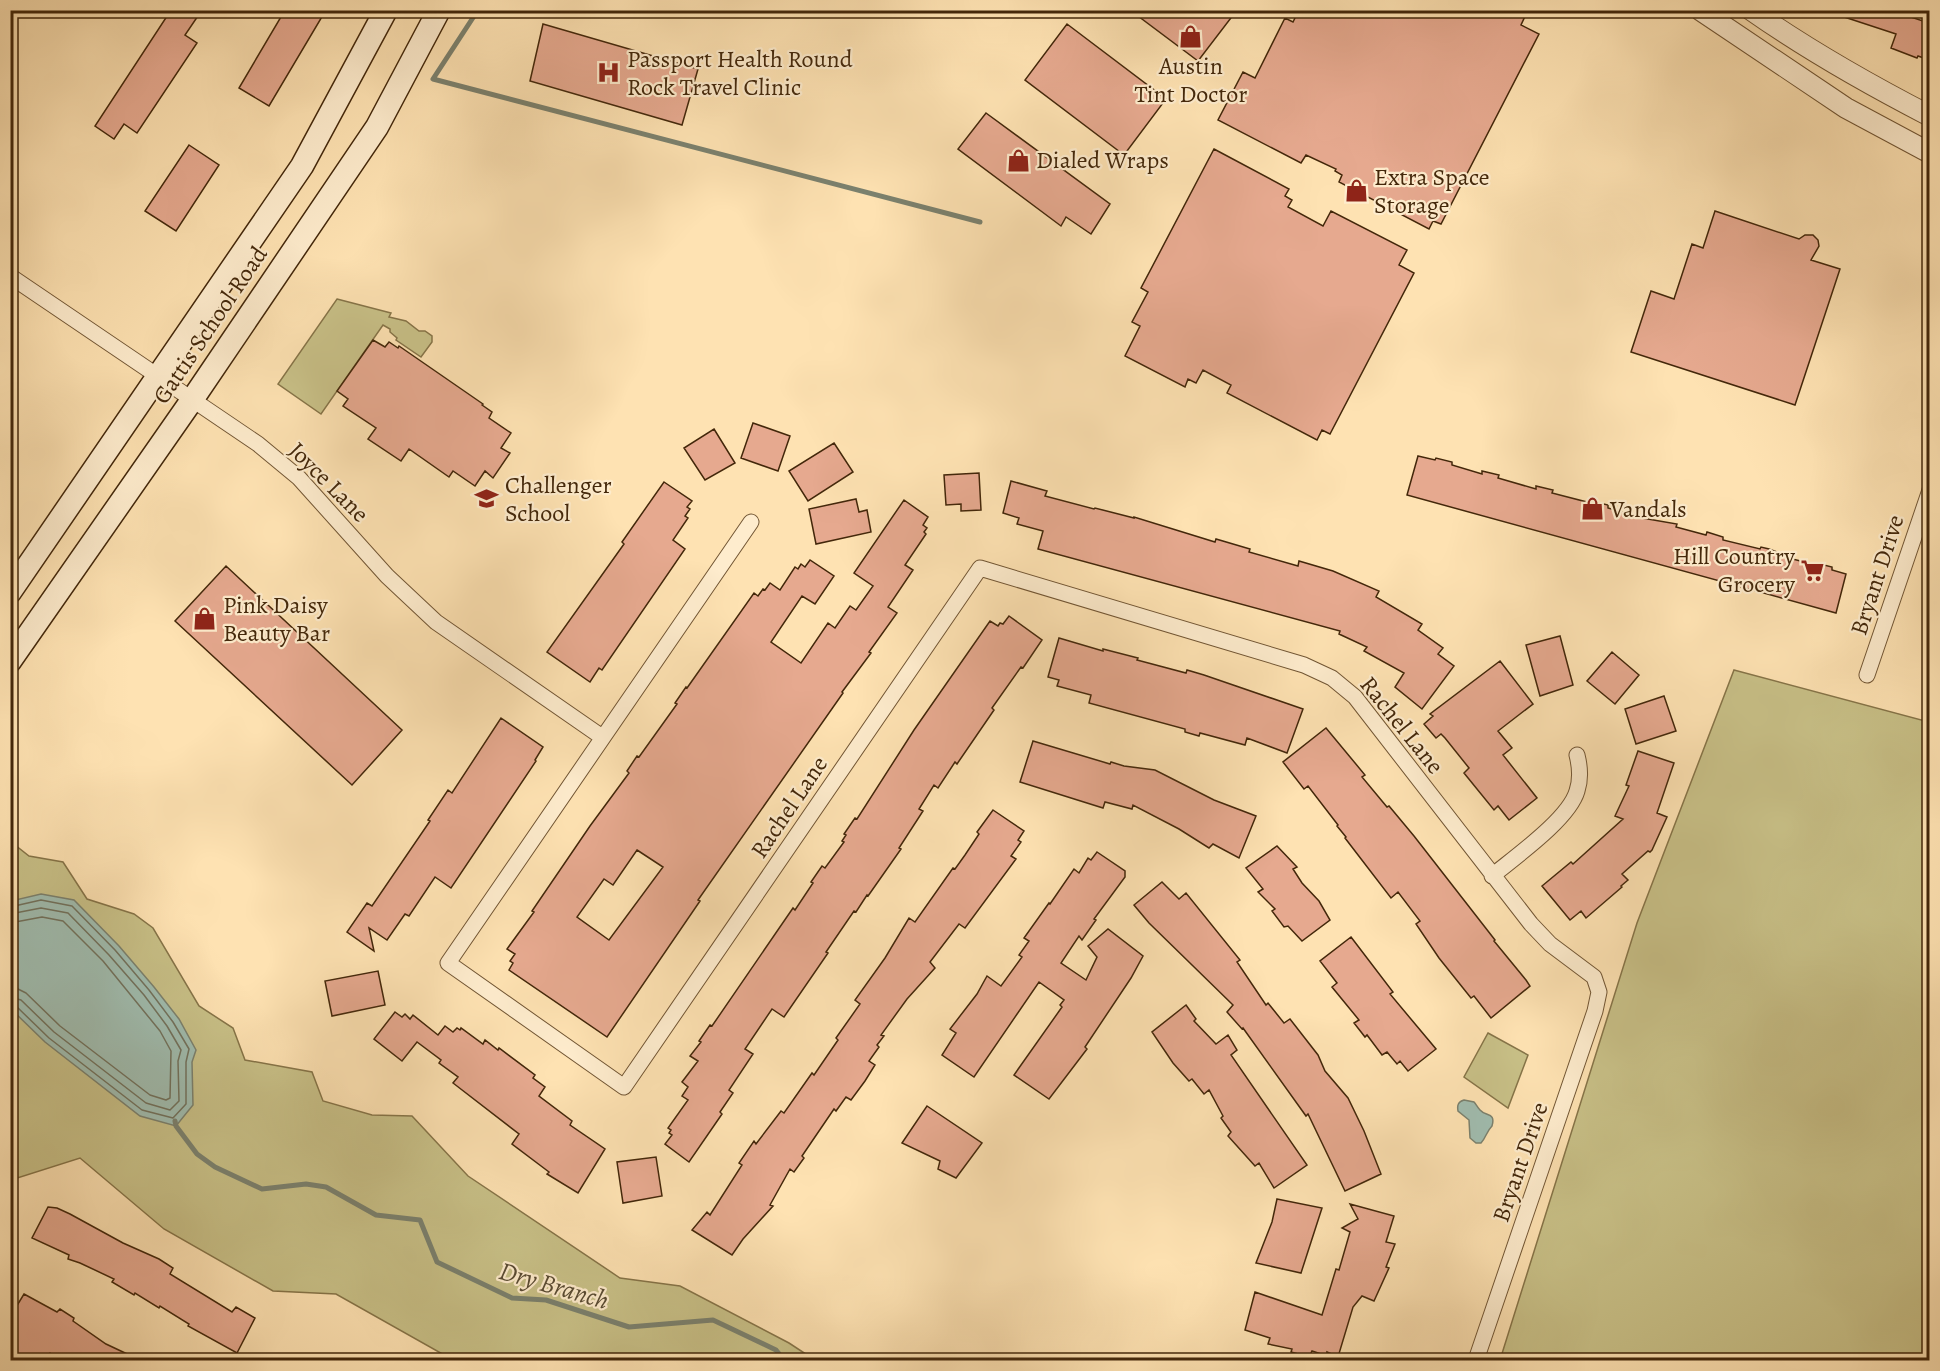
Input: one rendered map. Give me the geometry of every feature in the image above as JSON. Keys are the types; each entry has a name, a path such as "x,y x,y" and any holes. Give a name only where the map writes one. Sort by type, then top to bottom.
{"main road":[{"name":"Gattis School Road","path":"10,592 302,166 386,10"},
{"name":"Gattis School Road","path":"10,661 192,400 377,127 439,10"}],"street":[{"path":"1700,10 1846,108 1929,153"},
{"path":"1751,10 1800,44 1929,116"},
{"name":"Joyce Lane","path":"10,276 258,444 299,478 387,576 436,622 602,736"},
{"name":"Bryant Drive","path":"1867,675 1929,490"},
{"name":"Rachel Lane","path":"751,522 448,963 624,1087 980,568 1304,665 1332,678 1355,697 1531,924 1550,944 1594,977"},
{"path":"1492,876 1541,836 1565,812 1577,793 1580,769 1577,755"},
{"name":"Bryant Drive","path":"1476,1360 1594,1011 1599,992 1594,977"}],"shaded area":[{"path":"337,299 391,313 389,317 406,321 419,331 425,331 432,336 432,342 421,357 396,340 397,338 390,332 390,329 383,325 321,414 278,384"},
{"path":"1734,670 1929,722 1929,1360 1500,1360 1637,923"},
{"path":"10,841 29,856 63,862 87,899 134,914 153,928 199,1006 233,1028 245,1060 312,1072 323,1101 372,1115 412,1116 468,1176 620,1278 680,1286 789,1343 815,1360 453,1360 336,1294 273,1291 164,1229 80,1158 11,1180"},
{"path":"1488,1033 1528,1055 1508,1108 1464,1077"}],"water":[{"path":"41,894 74,900 119,946 179,1019 196,1050 192,1062 193,1105 176,1126 140,1116 45,1042 11,1009 11,901"},
{"path":"1464,1100 1474,1102 1482,1112 1493,1119 1492,1126 1481,1143 1476,1143 1470,1138 1469,1120 1458,1111 1458,1104"}],"building":[{"path":"171,10 202,10 185,35 197,43 137,133 124,124 114,139 95,126"},
{"path":"285,10 326,10 269,106 239,88"},
{"name":"Austin Tint Doctor","path":"1130,10 1237,10 1198,61"},
{"path":"1299,10 1528,10 1521,25 1539,34 1441,224 1433,221 1429,229 1339,182 1342,175 1335,171 1336,169 1306,155 1301,163 1218,120 1243,72 1255,78 1285,18 1293,22"},
{"path":"1833,10 1890,10 1929,23 1929,60 1891,48 1896,34 1832,13"},
{"path":"543,24 698,69 682,125 530,81"},
{"path":"1067,24 1166,99 1124,155 1025,80"},
{"path":"986,113 1110,204 1091,234 1066,217 1061,226 958,149"},
{"path":"189,145 219,165 176,231 145,211"},
{"path":"1214,149 1289,189 1285,196 1292,200 1288,207 1323,226 1331,211 1407,250 1399,265 1414,273 1330,434 1322,430 1317,440 1227,393 1231,385 1203,370 1196,383 1188,379 1185,387 1125,356 1140,326 1132,322 1148,292 1141,288"},
{"path":"1715,211 1799,239 1805,235 1813,235 1818,240 1819,246 1811,260 1840,269 1795,405 1631,352 1651,291 1674,299 1692,244 1703,248"},
{"path":"373,340 385,347 389,342 398,348 399,346 483,404 492,412 489,418 511,433 501,448 510,453 493,478 485,471 475,486 453,471 449,477 409,449 401,461 368,439 376,428 343,406 348,399 337,391"},
{"path":"753,423 790,436 778,471 741,458"},
{"path":"714,429 735,463 705,480 684,448"},
{"path":"834,443 853,472 808,501 789,471"},
{"path":"1418,456 1452,462 1452,465 1482,474 1482,471 1499,475 1498,478 1536,489 1536,486 1553,490 1552,493 1608,505 1608,508 1642,518 1677,524 1676,527 1706,535 1707,532 1723,537 1723,540 1760,549 1761,547 1777,552 1777,555 1832,567 1832,570 1846,574 1836,613 1407,495"},
{"path":"979,473 981,510 961,511 961,504 946,505 944,475"},
{"path":"1011,481 1047,491 1045,496 1134,517 1215,542 1216,539 1250,549 1249,552 1298,566 1299,561 1333,571 1379,591 1376,597 1422,624 1418,630 1443,648 1438,654 1454,666 1422,709 1395,687 1404,673 1364,651 1367,647 1339,634 1340,631 1038,549 1043,531 1017,524 1019,518 1003,513"},
{"path":"664,482 692,501 687,507 690,509 685,516 688,518 673,540 685,549 602,670 599,668 590,682 547,652 624,544 622,542"},
{"path":"856,499 859,512 867,510 871,532 816,544 809,509"},
{"path":"904,500 928,517 923,525 927,528 924,532 926,534 905,565 913,570 888,607 897,613 698,900 700,901 607,1037 509,970 513,963 510,961 515,954 507,949 590,826 629,773 627,771 637,756 639,757 754,593 758,596 770,583 780,590 795,567 798,569 801,564 805,567 810,560 834,576 815,604 802,596 771,642 801,663 828,623 835,628 850,606 856,610 873,586 854,573","holes":["637,850 663,867 609,940 577,917 604,879 613,885"]},
{"path":"226,566 402,730 352,785 175,621"},
{"path":"1009,616 1042,640 992,708 994,710 957,764 955,762 938,788 934,785 919,809 923,811 899,848 901,849 856,912 854,911 784,1017 772,1009 745,1049 753,1054 729,1090 733,1093 720,1112 722,1114 689,1162 665,1144 672,1135 668,1128 688,1100 682,1096 688,1087 682,1082 698,1061 690,1056 793,908 795,910 822,866 825,868 844,842 842,841 846,835 844,834 855,818 857,819 914,730 990,621 998,626 1000,623 1003,624"},
{"path":"1560,636 1573,685 1540,696 1526,645"},
{"path":"1059,638 1186,673 1187,670 1303,709 1287,753 1247,738 1245,745 1200,733 1199,736 1185,732 1185,729 1089,703 1091,695 1057,686 1059,680 1048,677"},
{"path":"1612,652 1639,675 1615,704 1587,681"},
{"path":"1500,661 1533,704 1498,731 1512,748 1503,755 1537,798 1509,820 1498,806 1494,810 1464,773 1469,768 1445,738 1441,734 1436,738 1424,724 1433,716 1430,714"},
{"path":"1664,696 1676,731 1636,744 1625,709"},
{"path":"501,718 543,747 536,761 451,888 435,877 409,916 405,914 387,940 369,928 374,951 347,932 367,903 372,906 430,821 428,820 448,790 452,793"},
{"path":"1326,728 1365,775 1362,777 1414,836 1530,986 1491,1018 1474,996 1471,998 1439,958 1416,924 1420,921 1398,892 1391,898 1308,786 1304,789 1283,762"},
{"path":"1033,741 1110,764 1111,762 1155,770 1214,800 1256,816 1239,858 1213,844 1209,848 1133,805 1132,809 1105,802 1103,808 1020,782"},
{"path":"1638,751 1674,763 1657,813 1667,817 1652,850 1622,874 1628,880 1622,887 1586,918 1581,911 1570,920 1542,886 1571,862 1573,864 1623,819 1615,816 1629,786 1626,785"},
{"path":"993,810 1024,831 1018,840 1021,842 1011,856 1016,859 965,928 959,924 930,962 935,968 907,999 881,1035 884,1036 877,1045 879,1047 869,1061 875,1065 865,1081 851,1100 846,1097 836,1111 834,1109 802,1156 804,1158 794,1172 790,1169 770,1205 773,1206 743,1239 732,1255 692,1230 707,1212 710,1215 742,1165 739,1163 754,1141 756,1144 781,1111 784,1113 812,1073 814,1075 860,1004 855,1000 885,958 909,918 915,922 953,868 955,869 965,855 979,834 977,832"},
{"path":"1277,846 1297,867 1293,869 1302,883 1319,901 1330,920 1302,941 1288,926 1284,927 1272,911 1275,909 1258,892 1263,889 1246,868"},
{"path":"1097,852 1125,871 1125,877 1094,919 1096,920 1082,940 1079,936 1061,963 1086,980 1097,957 1088,946 1108,929 1143,956 1131,978 1085,1047 1087,1049 1049,1099 1014,1075 1062,1007 1060,1005 1064,1000 1039,982 974,1077 942,1055 956,1033 950,1029 977,994 987,976 1001,986 1022,957 1019,955 1029,941 1024,938 1049,903 1074,869 1079,873 1088,858 1091,860"},
{"path":"1162,882 1179,899 1186,893 1240,960 1237,962 1266,1005 1268,1003 1284,1023 1290,1019 1318,1055 1325,1071 1348,1098 1381,1174 1345,1191 1308,1114 1306,1116 1243,1028 1227,1012 1233,1005 1149,923 1134,905"},
{"path":"1351,937 1393,992 1390,994 1436,1049 1408,1071 1400,1061 1397,1064 1387,1052 1382,1055 1367,1035 1365,1037 1354,1023 1359,1020 1332,987 1337,983 1320,961"},
{"path":"378,971 385,1005 332,1016 325,981"},
{"path":"1186,1005 1196,1019 1194,1021 1216,1044 1228,1035 1237,1050 1231,1055 1307,1165 1274,1188 1259,1163 1255,1166 1228,1136 1231,1132 1221,1118 1223,1116 1209,1090 1204,1094 1192,1079 1189,1081 1173,1063 1152,1032"},
{"path":"395,1012 402,1017 405,1014 410,1019 413,1015 438,1035 445,1026 453,1032 461,1028 483,1044 485,1040 498,1050 499,1048 535,1075 533,1078 545,1087 539,1096 572,1121 570,1125 605,1149 578,1193 547,1174 549,1172 512,1144 519,1134 453,1083 458,1077 439,1063 441,1060 417,1042 402,1061 374,1039"},
{"path":"927,1106 982,1143 956,1178 938,1169 940,1161 902,1143"},
{"path":"656,1157 662,1196 623,1203 617,1162"},
{"path":"1277,1199 1322,1208 1301,1273 1256,1263 1272,1222"},
{"path":"1350,1204 1394,1216 1386,1242 1395,1244 1386,1267 1389,1268 1374,1301 1362,1296 1353,1307 1338,1357 1327,1352 1327,1356 1312,1351 1309,1357 1291,1352 1292,1349 1268,1344 1270,1338 1245,1330 1255,1292 1322,1315 1350,1232 1342,1228 1358,1219"},
{"path":"48,1207 70,1214 123,1243 159,1259 173,1268 170,1274 232,1312 236,1307 255,1318 237,1353 188,1326 189,1324 160,1306 159,1308 112,1282 114,1279 68,1259 69,1255 32,1238"},
{"path":"24,1294 57,1312 60,1309 106,1344 140,1360 64,1360 50,1353 40,1360 10,1360 10,1317"}],"waterway":[{"path":"478,10 433,79 980,222"},
{"name":"Dry Branch","path":"175,1121 176,1126 197,1154 215,1167 262,1189 306,1184 326,1187 376,1215 420,1220 437,1262 512,1298 546,1300 629,1327 713,1320 776,1350 784,1360"}],"place":[{"name":"Austin Tint Doctor","path":"1191,36"},
{"name":"Passport Health Round Rock Travel Clinic","path":"609,73"},
{"name":"Dialed Wraps","path":"1018,160"},
{"name":"Extra Space Storage","path":"1356,191"},
{"name":"Challenger School","path":"487,499"},
{"name":"Vandals","path":"1592,509"},
{"name":"Hill Country Grocery","path":"1813,570"},
{"name":"Pink Daisy Beauty Bar","path":"205,619"}]}
